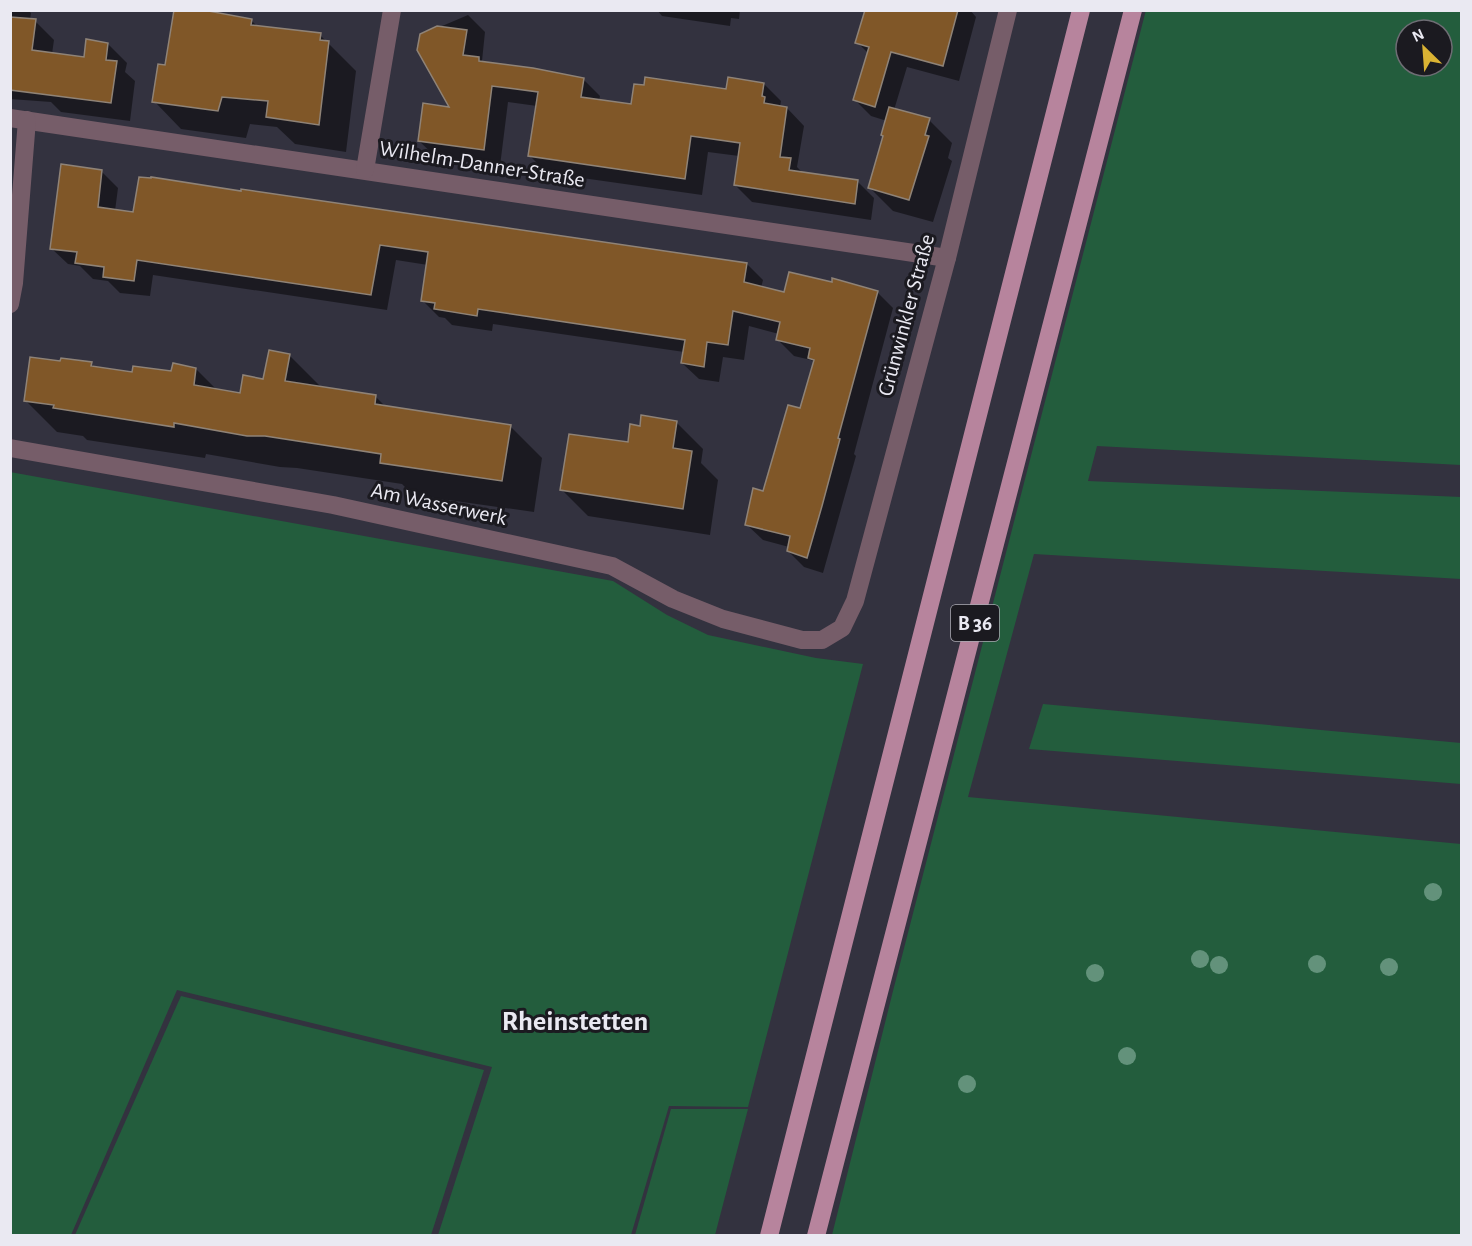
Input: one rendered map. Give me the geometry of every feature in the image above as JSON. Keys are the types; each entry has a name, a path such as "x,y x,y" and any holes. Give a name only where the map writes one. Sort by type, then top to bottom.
{"main road":[{"name":"B 36","path":"769,1236 1081,10"},
{"name":"B 36","path":"816,1236 1133,10"}],"street":[{"path":"365,171 392,10"},
{"name":"Grünwinkler Straße","path":"842,628 855,601 947,258 1008,10"},
{"path":"10,304 14,284 19,119"},
{"name":"Wilhelm-Danner-Straße","path":"19,119 947,258"},
{"name":"Am Wasserwerk","path":"10,448 333,505 612,566 673,600 723,619 802,640 822,640 842,628"}],"green space":[{"path":"1146,10 1461,11 1461,465 1097,446 1088,481 1461,497 1461,579 1034,554 968,797 1461,844 1461,1235 832,1235"},
{"path":"10,472 613,581 667,615 708,635 816,658 863,664 748,1107 669,1106 631,1235 438,1235 492,1067 177,990 71,1235 11,1235"},
{"path":"1043,704 1461,743 1461,784 1029,749"},
{"path":"181,996 484,1070 431,1235 75,1235"},
{"path":"671,1109 748,1109 715,1235 635,1235"}],"building":[{"path":"174,10 203,10 252,19 251,25 321,33 320,40 329,41 319,125 266,117 268,101 222,97 218,111 152,102 158,64 165,65"},
{"path":"865,10 958,10 943,66 891,52 875,107 853,100 869,47 855,43"},
{"path":"10,17 36,19 32,50 84,57 86,39 108,43 106,60 117,61 111,103 10,90"},
{"path":"437,26 467,30 463,55 479,57 479,61 584,78 581,97 631,104 634,84 644,85 645,77 726,89 728,77 764,83 762,96 765,97 764,103 787,107 780,157 791,158 789,170 858,180 855,204 734,185 740,143 691,136 685,179 528,156 538,92 492,86 484,150 418,141 423,103 449,107 417,50 420,34"},
{"path":"889,107 930,118 925,135 929,136 909,200 868,188"},
{"path":"61,164 102,170 98,207 133,212 139,177 151,177 747,263 744,282 784,292 789,272 832,282 832,278 878,291 807,558 787,551 790,536 745,525 753,488 763,491 788,405 800,408 814,360 808,358 810,348 776,340 780,322 733,311 728,345 707,342 704,367 681,363 685,340 478,309 477,316 434,309 435,303 421,301 428,252 380,245 371,295 137,260 134,281 103,277 104,267 75,263 77,252 50,249"},
{"path":"269,350 290,354 285,381 376,395 375,404 511,425 502,481 380,463 381,454 265,436 247,436 174,423 174,427 53,408 54,405 24,401 30,357 92,362 91,366 132,372 133,366 171,371 173,363 196,368 194,385 240,393 243,375 263,379"},
{"path":"641,415 677,421 673,448 692,451 683,509 560,490 569,434 628,442 630,424 640,426"}],"district":[{"name":"Rheinstetten","path":"575,1022"}]}
